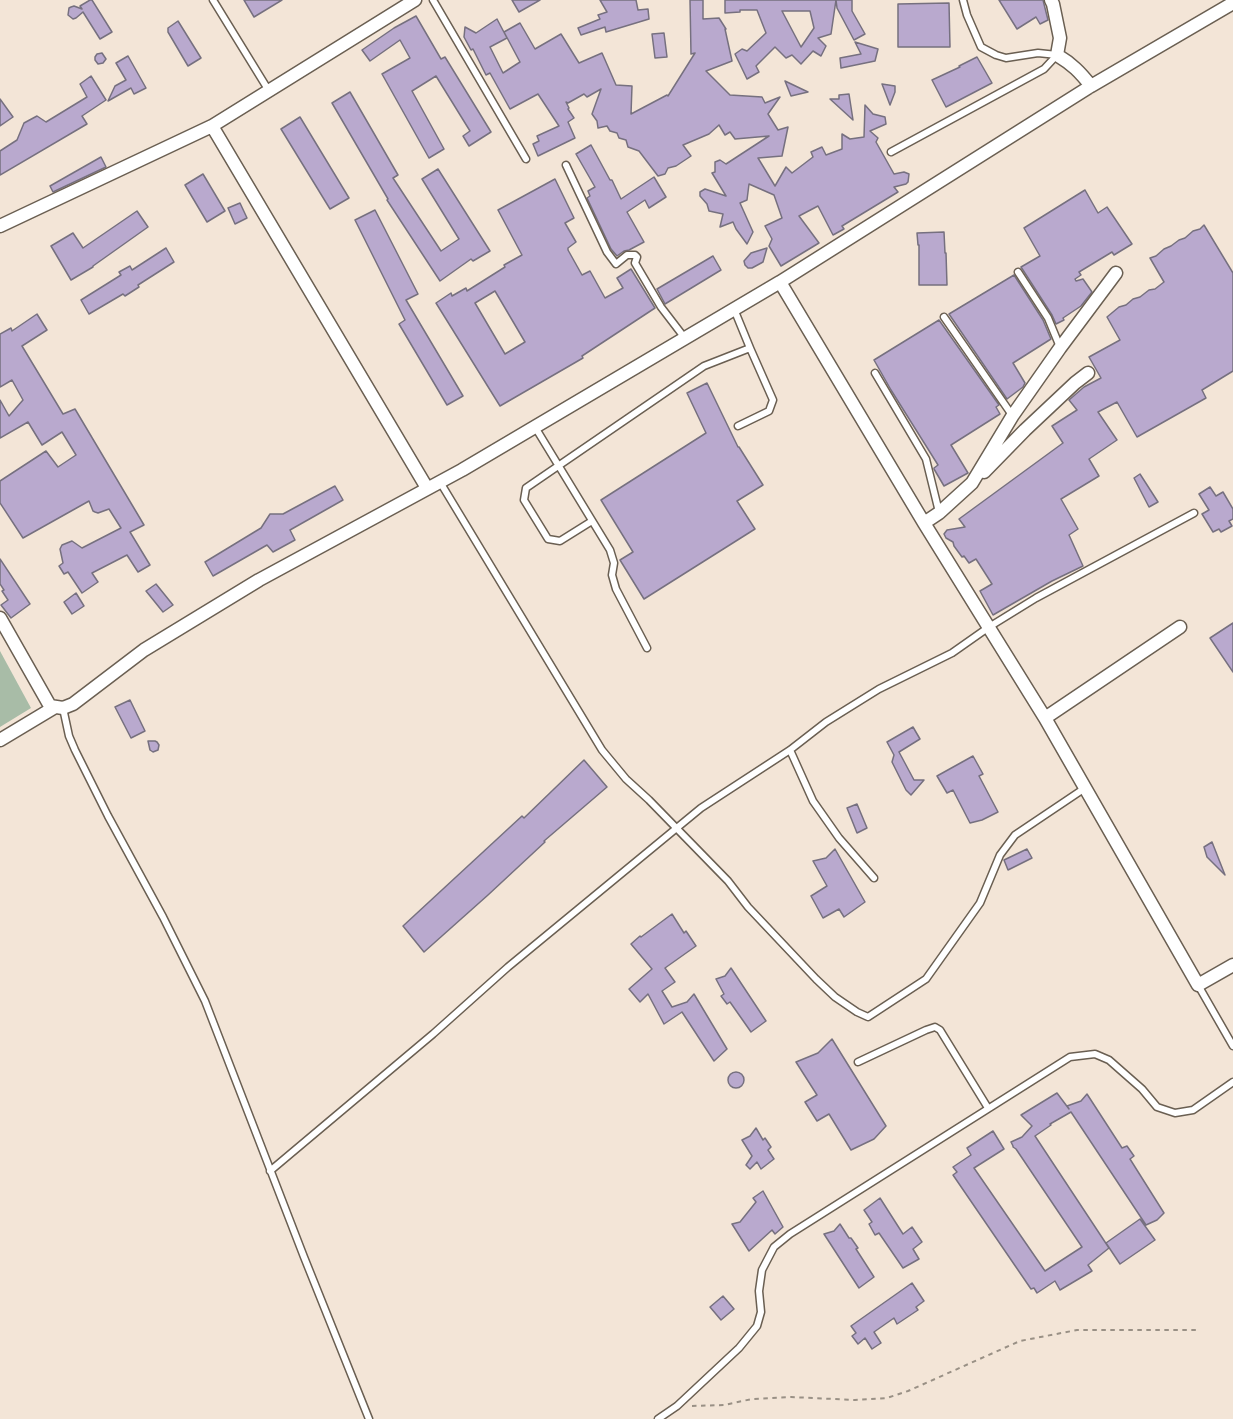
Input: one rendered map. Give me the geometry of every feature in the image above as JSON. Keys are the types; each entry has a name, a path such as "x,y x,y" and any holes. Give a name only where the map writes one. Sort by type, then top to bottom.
{"street":[{"path":"0,226 212,126 415,0"},
{"path":"1050,0 1053,4 1060,38 1057,55 1079,71 1091,86"},
{"path":"0,740 59,708 73,704 144,650 259,579 462,470 780,282 1091,86 1233,3"},
{"path":"212,126 427,488"},
{"path":"972,483 1013,415 1116,273"},
{"path":"780,282 924,524 1045,718 1198,986 1233,965"},
{"path":"924,524 972,483 1075,382 1088,373"},
{"path":"0,618 50,706 59,708"},
{"path":"1045,718 1180,627"}],"lane":[{"path":"213,0 268,91"},
{"path":"433,0 526,159"},
{"path":"963,0 981,47 1006,58 1038,53 1057,55"},
{"path":"891,152 1044,69 1057,55"},
{"path":"566,165 607,252 616,264 627,255 637,257 635,263 661,307 684,338"},
{"path":"1018,272 1047,318 1060,348"},
{"path":"734,309 773,400 769,411 738,426"},
{"path":"944,317 1013,415"},
{"path":"592,521 560,540 548,539 524,500 525,488 704,366 750,348"},
{"path":"875,373 926,459 939,513"},
{"path":"534,427 610,550 614,563 612,575 616,590 647,648"},
{"path":"440,481 602,750 626,779 728,881 748,907 816,979 835,997 857,1012 868,1017 926,979 980,903 1000,855 1015,835 1084,788"},
{"path":"270,1171 433,1034 508,967 701,808 790,750 826,722 879,689 952,653 1036,598 1194,513"},
{"path":"59,708 75,750 205,1001 369,1419"},
{"path":"790,750 813,801 839,838 874,878"},
{"path":"1198,986 1233,1046"},
{"path":"858,1062 935,1027 940,1030 988,1108"},
{"path":"658,1419 677,1406 739,1348 757,1326 761,1312 759,1291 762,1270 774,1247 790,1234 1070,1057 1095,1054 1110,1060 1142,1089 1157,1107 1175,1113 1193,1110 1233,1083"}],"path":[{"path":"677,1406 700,1407 752,1399 791,1397 855,1400 887,1398 908,1391 1020,1341 1077,1330 1197,1330"}],"green space":[{"path":"0,651 31,708 0,727"}],"building":[{"path":"90,0 112,32 100,39 83,12 73,19 68,15 69,8 74,6 82,9 80,6"},
{"path":"244,0 282,0 254,17"},
{"path":"512,0 540,0 519,12"},
{"path":"600,0 636,0 638,10 648,9 649,19 606,32 605,27 581,35 578,28 600,19 598,15 607,12"},
{"path":"690,0 703,0 703,19 719,18 726,29 732,61 706,71 730,95 762,97 765,103 780,97 768,114 778,130 788,127 782,156 758,158 775,186 786,167 792,173 813,157 811,152 822,147 826,155 842,149 842,134 850,139 864,137 865,105 873,114 885,117 886,124 870,131 878,138 876,142 894,174 904,172 909,174 908,182 894,187 898,192 842,226 844,229 833,235 818,206 799,216 819,243 781,266 769,246 772,239 765,226 782,218 774,195 749,184 747,200 740,203 753,232 747,244 733,222 720,227 723,214 709,211 707,204 700,196 700,192 705,189 726,196 712,173 715,172 715,162 720,160 726,164 769,136 735,139 730,132 725,135 719,125 709,134 683,145 691,156 676,166 668,168 665,174 658,176 639,151 628,147 626,140 619,138 617,133 610,131 607,126 598,128 597,121 592,114 601,89 587,97 584,94 566,102 574,118 568,122 575,138 538,156 533,144 539,141 537,136 559,126 538,94 510,109 490,73 486,75 464,37 465,27 476,33 497,19 507,38 490,47 503,73 520,62 504,32 520,23 535,49 561,34 579,63 602,53 616,85 632,86 631,114 668,96 695,53 691,54"},
{"path":"725,0 836,0 831,34 818,38 826,46 821,56 813,51 801,64 792,55 786,58 775,47 756,66 759,72 747,79 735,54 742,49 747,51 766,33 757,10 725,13","holes":["782,11 810,11 814,28 801,47"]},
{"path":"836,0 852,0 852,11 865,34 854,40 837,8"},
{"path":"999,0 1043,0 1048,20 1040,24 1036,17 1017,29"},
{"path":"949,3 950,47 898,47 898,4"},
{"path":"416,16 441,59 445,57 491,132 469,146 463,136 470,131 436,76 412,91 444,149 429,158 382,74 410,58 400,40 370,61 362,50"},
{"path":"178,21 201,58 188,66 168,32 168,28"},
{"path":"664,33 667,57 655,58 652,34"},
{"path":"855,42 878,49 875,61 841,68 840,58 861,54"},
{"path":"102,53 106,59 103,63 98,64 95,57"},
{"path":"128,56 146,88 134,94 131,88 108,101 115,86 126,80 116,63"},
{"path":"977,57 992,83 946,107 932,80"},
{"path":"91,76 106,100 82,116 87,124 0,175 0,151 17,140 24,123 37,116 46,122 87,97 80,84"},
{"path":"785,81 808,92 791,96"},
{"path":"882,84 895,86 890,105"},
{"path":"350,92 398,175 393,178 441,251 459,239 422,179 438,169 490,251 473,261 471,259 440,281 387,200 332,103"},
{"path":"849,94 853,120 830,99 839,99 839,95"},
{"path":"0,99 13,117 0,126"},
{"path":"300,117 349,198 330,209 281,129"},
{"path":"591,145 621,199 654,177 666,197 649,208 645,200 627,212 644,242 617,256 611,249 587,198 590,196 588,191 595,187 576,154"},
{"path":"101,157 106,167 53,192 50,186"},
{"path":"203,174 225,211 207,222 185,185"},
{"path":"555,179 574,218 565,223 576,242 568,250 582,275 590,271 605,298 623,288 617,278 631,269 655,308 582,356 583,358 500,406 436,303 451,293 452,296 466,288 467,291 522,255 498,210","holes":["495,291 525,342 505,354 475,303"]},
{"path":"1085,190 1098,213 1107,207 1132,244 1114,255 1112,252 1079,272 1081,275 1075,279 1076,281 1083,279 1092,292 1081,306 1056,324 1021,267 1040,256 1024,228"},
{"path":"240,203 247,218 235,224 228,208"},
{"path":"375,210 418,294 406,300 463,396 447,405 399,324 405,320 355,220"},
{"path":"137,211 148,227 71,280 51,246 73,233 83,248"},
{"path":"1204,225 1233,273 1233,371 1202,390 1206,398 1137,437 1117,402 1098,412 1117,440 1089,459 1099,476 1061,499 1078,529 1069,535 1083,566 993,615 980,591 992,584 976,559 969,563 944,534 947,530 965,527 959,519 1063,443 1052,426 1077,410 1069,400 1084,387 1101,378 1089,357 1120,340 1107,317 1119,307 1164,282 1150,258"},
{"path":"944,232 947,285 919,285 917,233"},
{"path":"166,248 174,262 125,296 123,294 89,314 81,300 121,275 119,272 130,266 132,270"},
{"path":"767,248 763,262 752,268 745,265 744,261 751,253"},
{"path":"713,256 721,270 665,304 657,289"},
{"path":"1014,275 1043,320 1051,339 1013,363 1025,383 1007,399 949,314"},
{"path":"37,314 47,330 22,346 63,414 75,409 144,525 130,532 150,565 138,572 127,555 92,573 98,582 82,593 68,572 64,574 59,566 63,563 60,549 62,545 72,541 82,548 121,528 109,509 95,512 89,501 23,538 0,503 0,481 46,451 58,467 76,455 62,432 42,445 28,422 0,438 0,400 9,416 23,400 12,380 0,387 0,334 11,328 12,331"},
{"path":"939,320 999,405 996,407 1000,414 951,445 968,473 944,486 934,469 938,465 874,360"},
{"path":"707,383 738,447 763,485 737,501 755,529 644,599 620,560 633,552 601,500 706,433 687,393"},
{"path":"1140,474 1158,502 1149,507 1134,478"},
{"path":"335,486 343,500 290,530 295,540 273,552 267,545 213,576 205,562 261,528 270,514 283,514"},
{"path":"1210,487 1216,496 1223,492 1233,509 1233,519 1229,521 1232,526 1221,532 1219,529 1213,532 1202,514 1209,510 1199,494"},
{"path":"0,559 30,604 11,618 1,605 8,600 0,584"},
{"path":"156,584 173,605 163,612 146,591"},
{"path":"76,593 84,606 72,614 64,602"},
{"path":"1233,623 1233,672 1210,638"},
{"path":"130,700 145,731 131,738 115,707"},
{"path":"913,727 920,739 899,752 914,780 924,780 911,795 906,790 892,762 894,755 887,742"},
{"path":"148,741 157,742 158,750 153,752 150,750"},
{"path":"973,756 983,774 979,776 998,812 970,823 953,790 947,793 937,776"},
{"path":"584,760 607,787 544,841 424,952 403,926 522,816 524,818"},
{"path":"857,804 867,828 857,833 847,808"},
{"path":"1212,842 1225,875 1207,857 1204,847"},
{"path":"835,849 865,902 844,917 839,909 823,918 811,896 827,886 813,861 826,858"},
{"path":"1027,849 1032,858 1008,870 1004,860"},
{"path":"672,914 696,946 665,968 675,982 662,991 672,1007 687,1002 694,994 727,1049 714,1061 682,1012 664,1024 648,994 640,1002 629,989 652,969 631,944"},
{"path":"731,968 766,1021 751,1032 730,1002 727,1004 721,996 724,994 716,979 725,976"},
{"path":"832,1039 886,1126 874,1139 851,1150 829,1114 817,1121 805,1102 817,1095 796,1062 818,1053"},
{"path":"736,1072 744,1080 736,1088 728,1080"},
{"path":"1057,1093 1069,1109 1067,1106 1081,1101 1087,1094 1122,1148 1127,1146 1134,1156 1130,1159 1164,1213 1157,1220 1146,1225 1071,1112 1050,1124 1035,1136 1109,1248 1088,1265 1092,1271 1060,1290 1055,1281 1037,1293 1034,1288 1031,1289 953,1175 957,1172 953,1167 971,1155 967,1148 993,1131 1004,1149 974,1168 1045,1271 1082,1247 1011,1142 1022,1137 1032,1126 1021,1115"},
{"path":"756,1128 763,1140 765,1138 771,1147 768,1150 774,1159 761,1169 757,1162 750,1169 746,1165 752,1156 742,1140 750,1136"},
{"path":"763,1191 783,1227 775,1234 772,1230 749,1251 732,1224 740,1222 756,1202 753,1198"},
{"path":"880,1198 903,1234 912,1227 922,1242 913,1249 919,1259 903,1268 879,1233 875,1235 869,1224 872,1222 864,1210"},
{"path":"1140,1219 1155,1240 1120,1264 1106,1243"},
{"path":"840,1224 858,1248 856,1249 874,1277 859,1288 824,1234 834,1231"},
{"path":"912,1283 924,1301 916,1307 918,1310 897,1324 894,1318 874,1332 881,1343 872,1349 865,1338 858,1344 852,1336 856,1333 851,1326"},
{"path":"723,1296 734,1309 721,1320 710,1307"}]}
